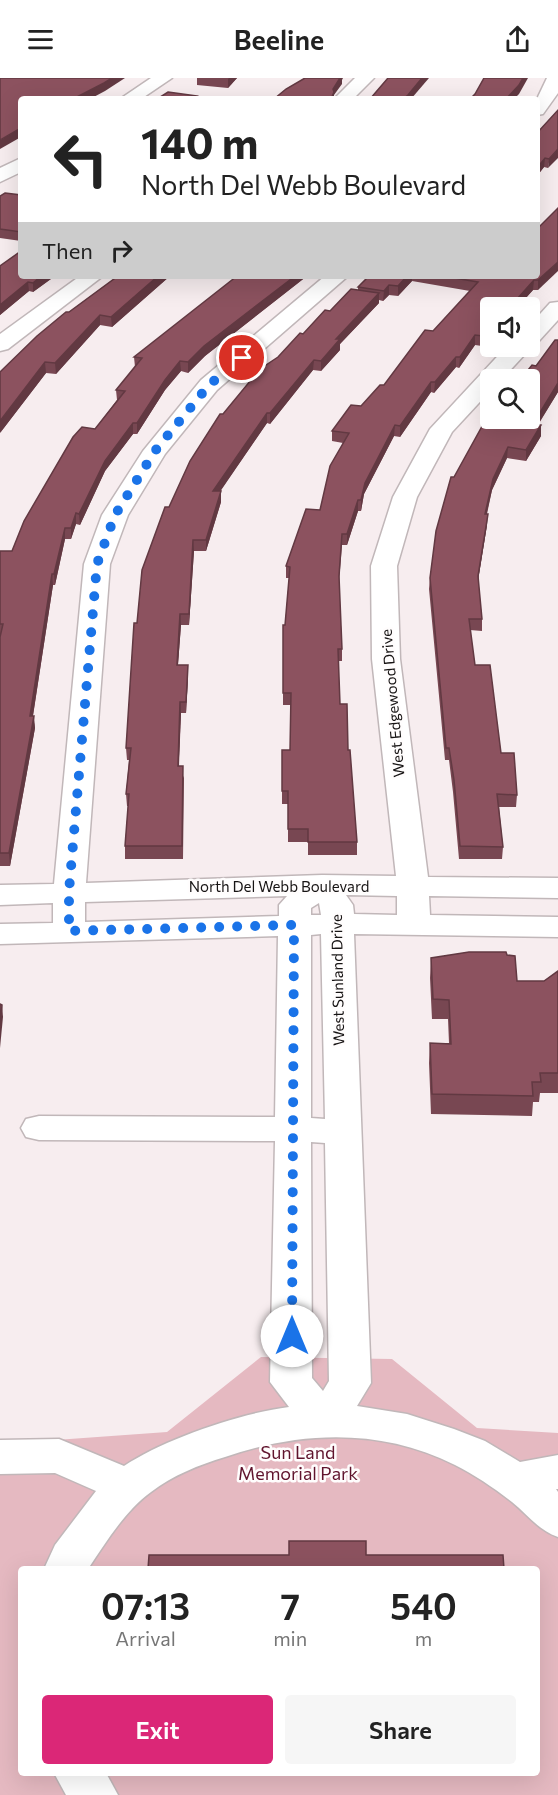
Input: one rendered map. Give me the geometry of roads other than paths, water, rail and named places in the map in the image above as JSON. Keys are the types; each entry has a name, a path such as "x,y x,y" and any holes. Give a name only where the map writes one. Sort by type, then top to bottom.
{"street":[{"path":"134,96 163,78"},
{"path":"346,96 365,78"},
{"path":"540,107 546,100 556,78"},
{"path":"0,176 18,166"},
{"path":"0,344 89,279"},
{"path":"69,931 69,891 97,564 115,515 155,451 209,385 334,279"},
{"path":"540,327 558,308"},
{"name":"West Edgewood Drive","path":"414,923 413,887 386,659 384,566 405,497 442,429 510,357"},
{"path":"322,885 295,905 291,1382 326,1421"},
{"name":"North Del Webb Boulevard","path":"0,895 69,891 322,885 558,888"},
{"name":"West Sunland Drive","path":"322,885 337,905 350,1383 326,1421"},
{"path":"0,934 414,923 558,927"},
{"path":"39,1128 293,1129 342,1132"},
{"path":"67,1566 71,1558 128,1486 181,1454 277,1425 326,1421 400,1428 432,1438 472,1454 513,1480 558,1519"},
{"path":"0,1457 58,1456 128,1486"},
{"path":"513,1480 558,1472"},
{"path":"80,1776 94,1795"}],"park label":[{"name":"Sun Land Memorial Park","path":"298,1463"}]}
